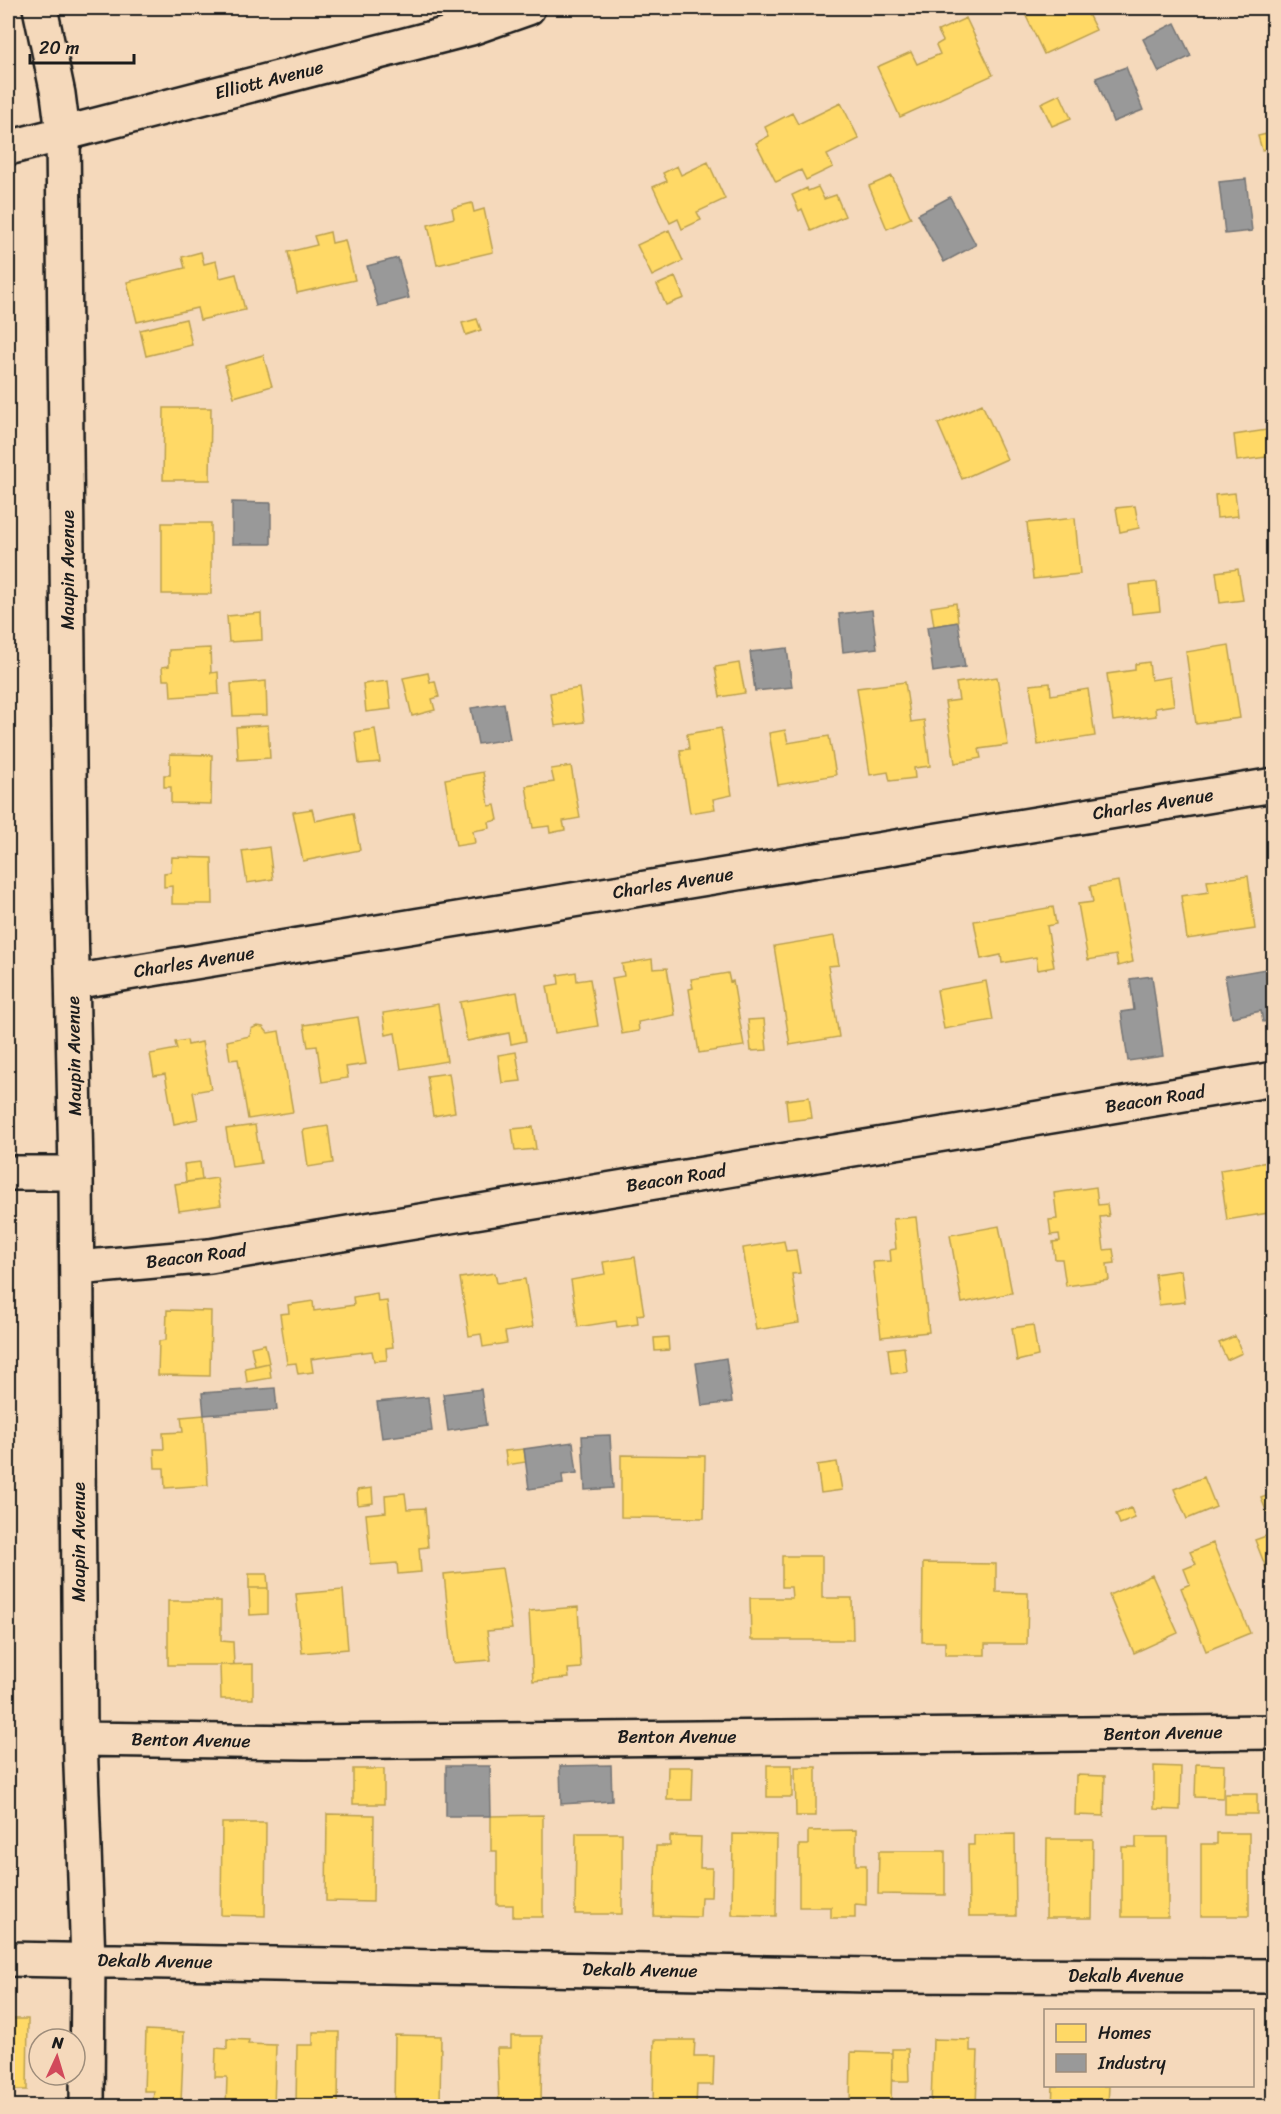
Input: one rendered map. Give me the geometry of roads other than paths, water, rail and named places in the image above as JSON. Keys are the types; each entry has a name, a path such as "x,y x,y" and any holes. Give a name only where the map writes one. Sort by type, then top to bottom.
{"street":[{"name":"Maupin Avenue","path":"40,8 58,94 63,133 70,856 76,1173 80,1739 88,1960 87,2106"},
{"name":"Elliott Avenue","path":"8,148 471,28 528,8"},
{"name":"Charles Avenue","path":"73,982 1274,785"},
{"name":"Beacon Road","path":"77,1268 210,1256 1274,1079"},
{"path":"8,1173 76,1173"},
{"name":"Benton Avenue","path":"80,1739 306,1742 1274,1732"},
{"name":"Dekalb Avenue","path":"8,1959 870,1975 1274,1976"}]}
